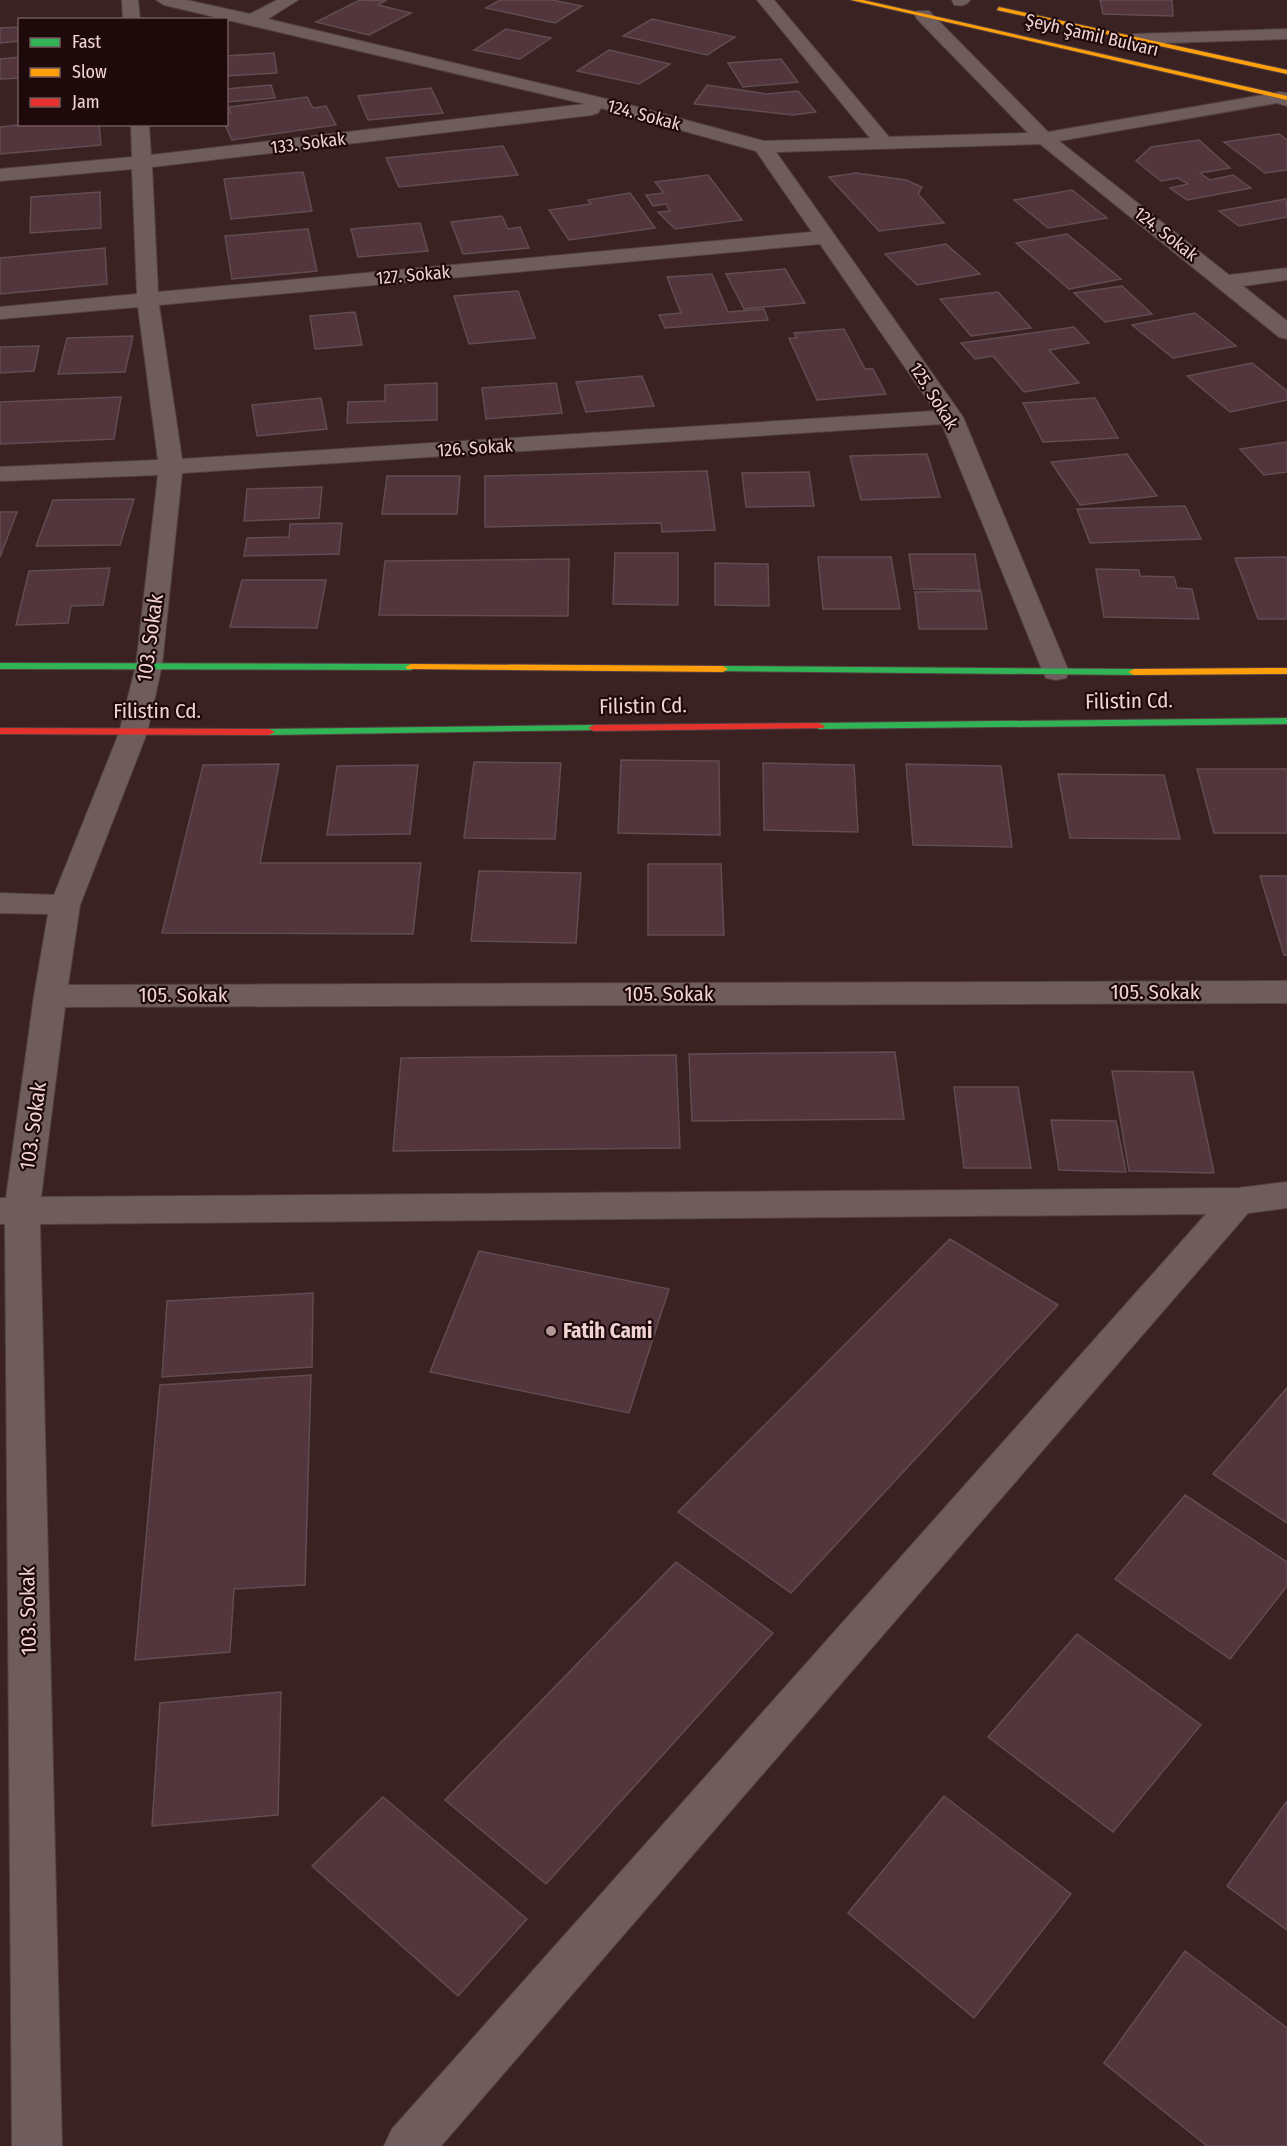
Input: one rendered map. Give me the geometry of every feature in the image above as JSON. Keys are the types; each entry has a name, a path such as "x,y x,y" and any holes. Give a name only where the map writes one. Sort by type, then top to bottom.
{"main road":[{"name":"Şeyh Şamil Bulvarı","path":"854,0 1285,99"},
{"name":"Şeyh Şamil Bulvarı","path":"967,2 1287,72"},
{"name":"Filistin Cd.","path":"0,666 149,665 1056,672 1287,671"},
{"name":"Filistin Cd.","path":"0,731 133,733 1287,721"}],"street":[{"path":"130,0 132,18"},
{"name":"124. Sokak","path":"164,0 615,106 763,147 1044,138 1285,99"},
{"path":"252,20 290,0"},
{"path":"765,0 885,143"},
{"name":"124. Sokak","path":"923,15 1044,138 1287,332"},
{"path":"1136,39 1287,34"},
{"name":"133. Sokak","path":"0,175 142,162 615,106"},
{"name":"103. Sokak","path":"37,2146 11,1211 66,905 133,733 149,665 171,467 147,300 140,126"},
{"name":"125. Sokak","path":"763,147 951,417 1056,672"},
{"name":"127. Sokak","path":"0,313 825,237"},
{"path":"1227,282 1287,274"},
{"name":"126. Sokak","path":"0,474 171,467 951,417"},
{"path":"0,903 66,905"},
{"name":"105. Sokak","path":"50,996 1287,992"},
{"path":"11,1211 1238,1202 1287,1195"},
{"path":"409,2146 1238,1202"}],"building":[{"path":"360,0 385,1 378,5 411,13 369,35 316,22"},
{"path":"500,0 552,0 582,6 555,23 486,8"},
{"path":"1100,0 1172,0 1173,16 1103,14"},
{"path":"652,19 735,37 707,55 623,36"},
{"path":"18,27 18,41 0,43 0,28"},
{"path":"506,29 551,38 520,59 474,50"},
{"path":"609,50 670,64 639,84 577,71"},
{"path":"274,53 277,73 228,76 228,56"},
{"path":"18,57 18,78 0,79 0,59"},
{"path":"781,59 798,82 743,87 728,63"},
{"path":"271,85 275,98 228,102 228,89"},
{"path":"707,85 767,94 798,91 816,112 793,115 694,104"},
{"path":"431,88 443,113 368,120 358,96"},
{"path":"307,97 313,108 326,106 336,125 232,140 225,126 228,126 228,113 231,113 228,107"},
{"path":"18,125 99,126 101,145 0,154 0,127"},
{"path":"1279,134 1287,140 1287,170 1265,173 1224,142"},
{"path":"1199,140 1230,168 1200,173 1210,180 1233,175 1251,188 1187,200 1170,188 1188,184 1178,178 1161,181 1136,161 1151,147"},
{"path":"503,146 518,175 399,187 386,158"},
{"path":"303,172 312,211 231,219 224,179"},
{"path":"856,173 906,180 922,187 918,194 944,223 879,231 829,177"},
{"path":"708,175 742,220 675,229 658,212 670,211 666,204 653,206 646,195 664,193 655,182"},
{"path":"1072,190 1107,218 1048,228 1014,200"},
{"path":"100,192 101,228 30,233 31,197"},
{"path":"630,193 655,228 569,240 549,210 591,204 588,200"},
{"path":"1286,199 1287,217 1239,226 1219,211"},
{"path":"502,216 508,229 520,227 529,248 463,254 451,222"},
{"path":"420,223 428,251 358,257 351,229"},
{"path":"308,229 317,271 232,279 225,236"},
{"path":"1067,234 1121,279 1069,289 1016,243"},
{"path":"946,244 980,274 917,285 885,254"},
{"path":"105,248 107,284 0,294 0,258"},
{"path":"785,269 805,303 744,309 726,274"},
{"path":"712,274 728,312 764,309 768,320 665,328 659,315 681,313 667,277"},
{"path":"1122,286 1152,314 1105,322 1074,293"},
{"path":"518,291 535,338 469,344 454,296"},
{"path":"998,292 1031,328 971,336 940,299"},
{"path":"355,312 362,345 315,349 310,316"},
{"path":"1195,313 1236,346 1173,358 1132,325"},
{"path":"1074,327 1089,343 1049,350 1079,383 1024,392 993,356 975,359 961,343"},
{"path":"844,329 865,369 873,369 886,394 817,400 789,338 797,338 794,333"},
{"path":"133,336 125,372 58,374 67,338"},
{"path":"39,346 34,371 0,373 0,347"},
{"path":"1252,363 1287,391 1287,400 1230,412 1187,376"},
{"path":"642,376 654,406 586,412 576,382"},
{"path":"437,383 437,420 347,423 348,402 385,401 385,385"},
{"path":"556,383 562,413 486,419 482,388"},
{"path":"121,397 114,439 0,444 0,402"},
{"path":"321,398 327,429 257,436 252,405"},
{"path":"1095,398 1118,438 1043,442 1023,403"},
{"path":"1287,442 1287,472 1264,475 1240,449"},
{"path":"927,454 940,497 861,500 850,456"},
{"path":"1127,454 1157,496 1080,505 1051,462"},
{"path":"707,471 715,530 662,532 661,523 485,527 485,476"},
{"path":"809,472 814,506 746,507 742,473"},
{"path":"387,476 460,476 457,514 382,514"},
{"path":"322,487 319,518 244,521 247,489"},
{"path":"134,499 120,545 36,546 53,500"},
{"path":"1185,506 1201,539 1090,543 1077,509"},
{"path":"0,512 17,512 0,557"},
{"path":"342,523 339,554 244,556 247,538 289,537 290,524"},
{"path":"615,553 678,553 678,605 613,604"},
{"path":"909,554 975,554 980,590 914,589"},
{"path":"818,557 891,557 900,609 823,609"},
{"path":"1287,557 1287,619 1258,619 1235,558"},
{"path":"569,559 568,616 379,615 385,561"},
{"path":"715,563 768,564 769,606 715,605"},
{"path":"110,568 103,605 71,606 68,623 16,625 29,571"},
{"path":"1096,569 1139,570 1140,576 1174,577 1177,588 1192,589 1199,619 1104,617"},
{"path":"242,580 326,580 317,628 230,627"},
{"path":"981,591 987,629 919,629 915,592"},
{"path":"621,760 719,761 720,835 618,833"},
{"path":"474,762 561,763 555,839 464,838"},
{"path":"763,763 854,765 858,832 764,830"},
{"path":"279,764 260,863 421,863 413,934 162,933 203,765"},
{"path":"906,764 1001,766 1012,847 913,845"},
{"path":"418,765 410,834 327,835 337,766"},
{"path":"1197,769 1287,769 1287,833 1214,833"},
{"path":"1058,774 1164,775 1180,839 1070,838"},
{"path":"648,864 721,864 724,935 648,935"},
{"path":"479,871 581,873 576,943 471,941"},
{"path":"1260,876 1287,876 1287,955 1284,955"},
{"path":"895,1052 904,1119 692,1121 689,1054"},
{"path":"676,1055 680,1148 393,1151 401,1058"},
{"path":"1112,1071 1193,1072 1214,1173 1129,1171"},
{"path":"954,1087 1018,1087 1031,1168 964,1168"},
{"path":"1051,1120 1116,1121 1126,1172 1059,1170"},
{"path":"950,1239 1058,1305 791,1593 678,1512"},
{"name":"Fatih Cami","path":"479,1251 669,1289 629,1413 430,1372"},
{"path":"313,1293 312,1367 162,1377 167,1301"},
{"path":"311,1375 305,1585 234,1589 230,1652 135,1660 160,1385"},
{"path":"1287,1388 1287,1523 1213,1474"},
{"path":"1185,1495 1287,1562 1287,1586 1230,1659 1115,1579"},
{"path":"676,1562 773,1633 546,1884 445,1800"},
{"path":"1077,1634 1201,1725 1113,1832 988,1737"},
{"path":"281,1692 278,1815 152,1826 160,1703"},
{"path":"944,1796 1071,1894 974,2018 848,1913"},
{"path":"383,1797 527,1919 458,1996 312,1866"},
{"path":"1287,1801 1287,1930 1227,1886"},
{"path":"1185,1951 1287,2028 1287,2146 1207,2146 1104,2063"}],"traffic: fast":[{"path":"0,666 411,667"},
{"path":"723,669 1134,672"},
{"path":"819,726 1287,721"},
{"path":"269,732 594,728"}],"traffic: slow":[{"path":"854,0 1287,98"},
{"path":"999,9 1287,72"},
{"path":"411,667 723,669"},
{"path":"1134,672 1287,671"}],"traffic: jam":[{"path":"594,728 819,726"},
{"path":"0,731 269,732"}],"place":[{"name":"Fatih Cami","path":"551,1331"}]}
